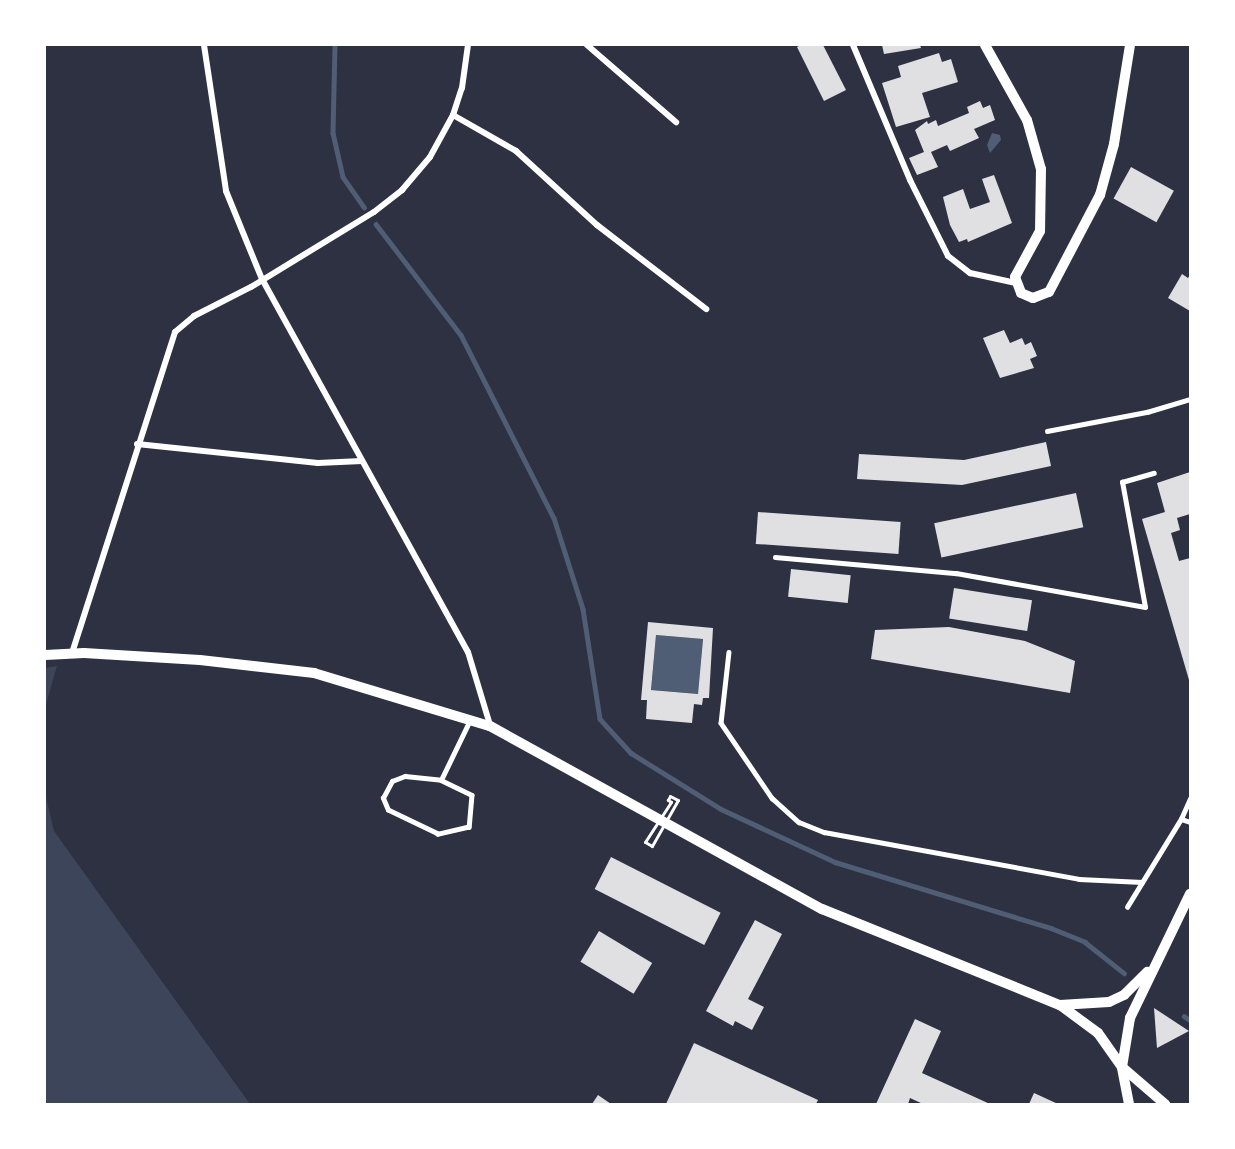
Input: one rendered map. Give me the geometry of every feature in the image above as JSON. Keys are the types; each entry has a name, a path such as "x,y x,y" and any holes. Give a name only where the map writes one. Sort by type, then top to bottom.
{"street":[{"path":"204,45 226,191 262,279 468,652 490,726"},
{"path":"72,653 137,444 177,328 387,202 415,176 453,115 462,88 468,45"},
{"path":"587,45 676,122"},
{"path":"853,45 910,180 948,256 970,273 1016,283"},
{"path":"985,45 1027,120 1041,169 1040,231 1017,272 1016,283 1022,293 1033,298 1049,292 1093,211 1110,161 1130,45"},
{"path":"453,115 516,151 597,225 706,309"},
{"path":"137,444 318,463 362,461"},
{"path":"45,655 72,653 200,660 314,673 490,726 822,909 1060,1005 1098,1033 1122,1067 1165,1104"},
{"path":"1129,1104 1122,1067 1130,1018 1154,963 1190,894"},
{"path":"1060,1005 1100,1005 1118,999 1154,963"}],"lane":[{"path":"1047,431 1147,412 1190,399"},
{"path":"775,557 956,573 1145,607 1122,482 1154,473"},
{"path":"729,652 721,723 771,798 799,822 834,834 1079,879 1142,882"},
{"path":"441,780 470,720"},
{"path":"405,776 441,780 472,795 469,827 438,834 388,810 383,798 392,781 405,776"},
{"path":"1127,907 1181,819 1190,799"},
{"path":"1181,819 1190,822"}],"shaded area":[{"path":"992,133 1000,135 1001,140 990,153 987,145"},
{"path":"656,635 703,639 698,694 651,690"},
{"path":"57,666 45,708 45,668"},
{"path":"45,793 54,831 250,1104 45,1104"}],"building":[{"path":"823,45 846,90 824,101 797,47"},
{"path":"882,45 920,45 921,48 884,54"},
{"path":"939,53 942,62 951,59 958,82 922,93 930,117 896,127 882,83 901,77 898,66"},
{"path":"980,101 983,108 990,105 995,120 974,129 979,138 950,151 947,145 931,152 938,167 917,175 909,158 924,152 915,130 927,121 928,124 936,120 938,126 969,113 967,107"},
{"path":"1131,167 1174,191 1156,222 1114,198"},
{"path":"994,175 1012,223 968,242 967,239 959,242 950,225 943,197 963,189 970,209 990,202 982,179"},
{"path":"1182,274 1188,278 1190,275 1190,311 1168,298"},
{"path":"1004,330 1010,343 1022,338 1025,345 1031,342 1037,356 1030,359 1034,368 1000,378 983,338"},
{"path":"1046,442 1051,466 962,485 857,479 859,454 964,460"},
{"path":"1190,472 1190,514 1177,518 1180,530 1171,533 1179,561 1190,558 1189,680 1142,519 1165,512 1157,483"},
{"path":"1076,493 1083,527 941,557 934,523"},
{"path":"758,512 901,522 898,554 756,544"},
{"path":"791,569 851,575 848,603 788,597"},
{"path":"954,588 1032,600 1027,631 949,619"},
{"path":"648,622 713,628 709,698 703,698 702,705 694,704 692,723 646,719 647,700 641,700","holes":["656,635 703,639 698,694 651,690"]},
{"path":"949,627 1025,641 1075,661 1070,693 871,659 875,630"},
{"path":"611,857 721,913 704,945 595,889"},
{"path":"755,920 782,934 748,999 764,1007 752,1030 735,1021 733,1026 706,1011"},
{"path":"599,931 652,963 634,994 580,962"},
{"path":"1154,1008 1189,1031 1157,1048"},
{"path":"915,1019 941,1031 922,1073 990,1104 923,1104 910,1098 908,1104 876,1104"},
{"path":"694,1043 818,1100 816,1104 666,1104"},
{"path":"1034,1093 1058,1104 1029,1104"},
{"path":"598,1095 611,1104 592,1104"}],"waterway":[{"path":"335,45 333,133 343,177 364,207"},
{"path":"376,224 461,335 554,518 583,609 600,719 631,753 721,809 835,862 1051,928 1085,942 1124,973"},
{"path":"1184,1016 1190,1020"}]}
